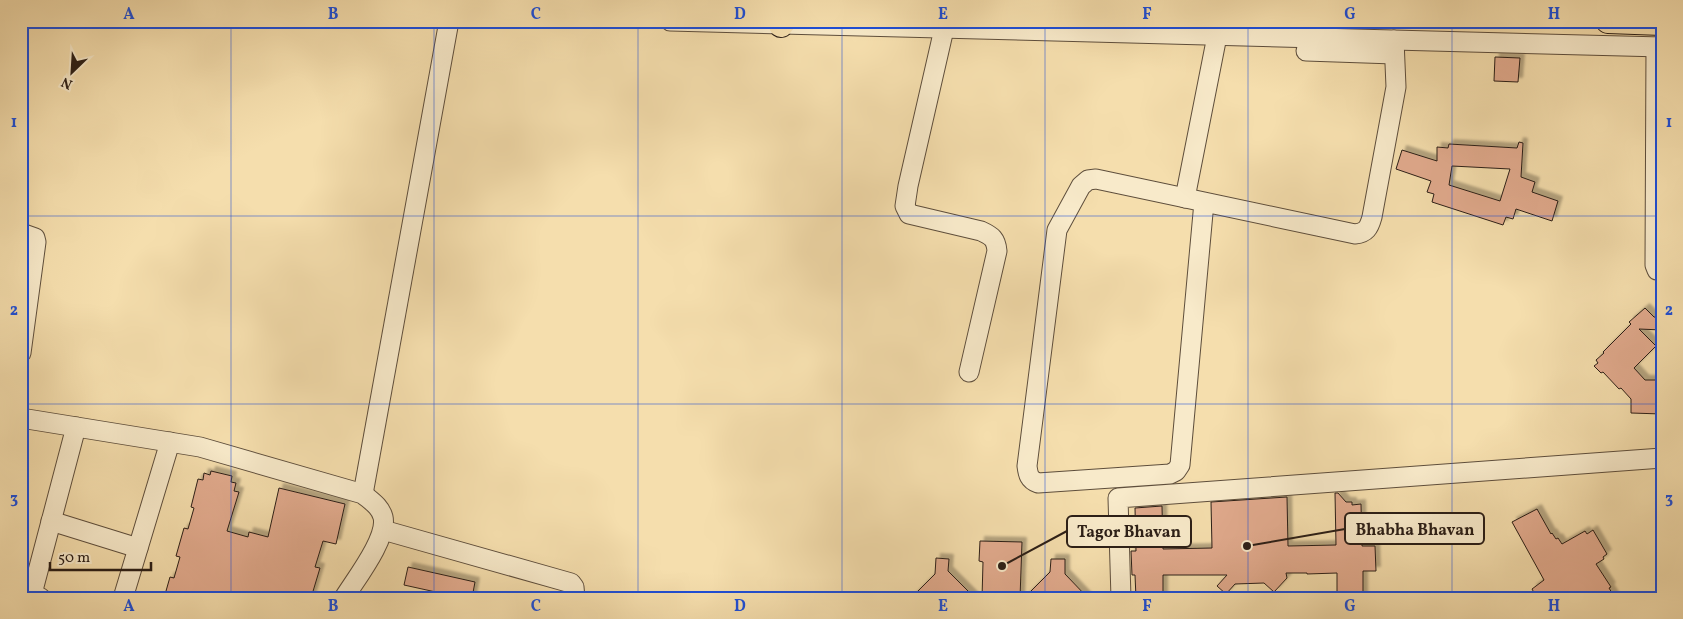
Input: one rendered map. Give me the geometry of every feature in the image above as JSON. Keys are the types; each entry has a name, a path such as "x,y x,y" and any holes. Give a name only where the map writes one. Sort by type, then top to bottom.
{"main road":[{"path":"1608,21 1662,23"}],"street":[{"path":"363,494 449,21"},
{"path":"670,21 783,23 1394,47 1659,47 1654,265 1657,270 1662,270"},
{"path":"944,29 908,186 906,206 909,214 981,231 990,235 996,241 997,251 969,372"},
{"path":"1185,198 1216,41"},
{"path":"1204,202 1180,465 1176,471 1170,474 1038,483 1032,480 1027,466 1057,230 1081,186 1088,180 1096,179 1362,234 1367,230 1372,217 1396,87 1394,47"},
{"path":"21,233 35,238 36,242 24,308 21,353"},
{"path":"21,418 200,447 363,494 376,504 383,518 383,530 377,544 344,598"},
{"path":"41,598 34,594 33,590 76,427"},
{"path":"123,598 170,442"},
{"path":"1121,598 1118,498 1662,458"},
{"path":"51,521 138,548"},
{"path":"383,530 571,583 574,587 576,598"}],"building":[{"path":"1495,57 1520,58 1518,82 1494,81"},
{"path":"1519,142 1523,143 1521,177 1535,182 1532,192 1558,201 1552,221 1516,209 1513,219 1506,217 1503,225 1432,202 1434,194 1427,192 1431,181 1396,169 1402,150 1437,161 1437,147 1448,148 1449,144 1517,148","holes":["1452,166 1510,169 1500,201 1449,185"]},
{"path":"1645,308 1654,317 1662,318 1662,330 1639,329 1656,346 1634,368 1645,380 1662,380 1662,414 1631,413 1631,399 1621,388 1619,389 1603,372 1601,373 1594,366 1598,363 1596,360 1603,352 1631,324 1629,322"},
{"path":"211,471 232,476 231,482 236,483 234,491 239,492 227,531 248,537 249,532 268,537 279,488 345,504 336,544 323,541 315,567 320,568 311,598 164,598 170,577 174,578 180,557 176,556 184,528 188,529 194,508 191,507 198,479 203,480 204,473 210,475"},
{"path":"1335,493 1338,493 1346,502 1352,502 1352,505 1361,504 1362,546 1375,546 1376,571 1363,571 1363,598 1337,598 1337,573 1286,573 1287,578 1274,592 1264,583 1235,584 1226,594 1217,586 1227,575 1163,575 1163,598 1136,598 1135,575 1132,575 1131,551 1136,551 1135,508 1162,506 1163,549 1212,548 1211,502 1287,497 1288,546 1336,545"},
{"path":"1537,509 1551,534 1556,539 1558,538 1562,544 1585,531 1587,534 1593,530 1607,554 1603,557 1604,559 1596,564 1611,587 1609,588 1615,598 1537,598 1532,589 1544,580 1512,522"},
{"path":"980,541 1022,542 1020,598 982,598 983,562 979,561"},
{"path":"936,558 949,559 948,571 975,598 911,598 935,574"},
{"path":"1051,559 1065,559 1065,574 1088,598 1024,598 1050,572"},
{"path":"408,567 475,582 472,598 463,598 404,585"}],"place":[{"name":"Bhabha Bhavan","path":"1247,546"},
{"name":"Tagor Bhavan","path":"1002,566"}]}
